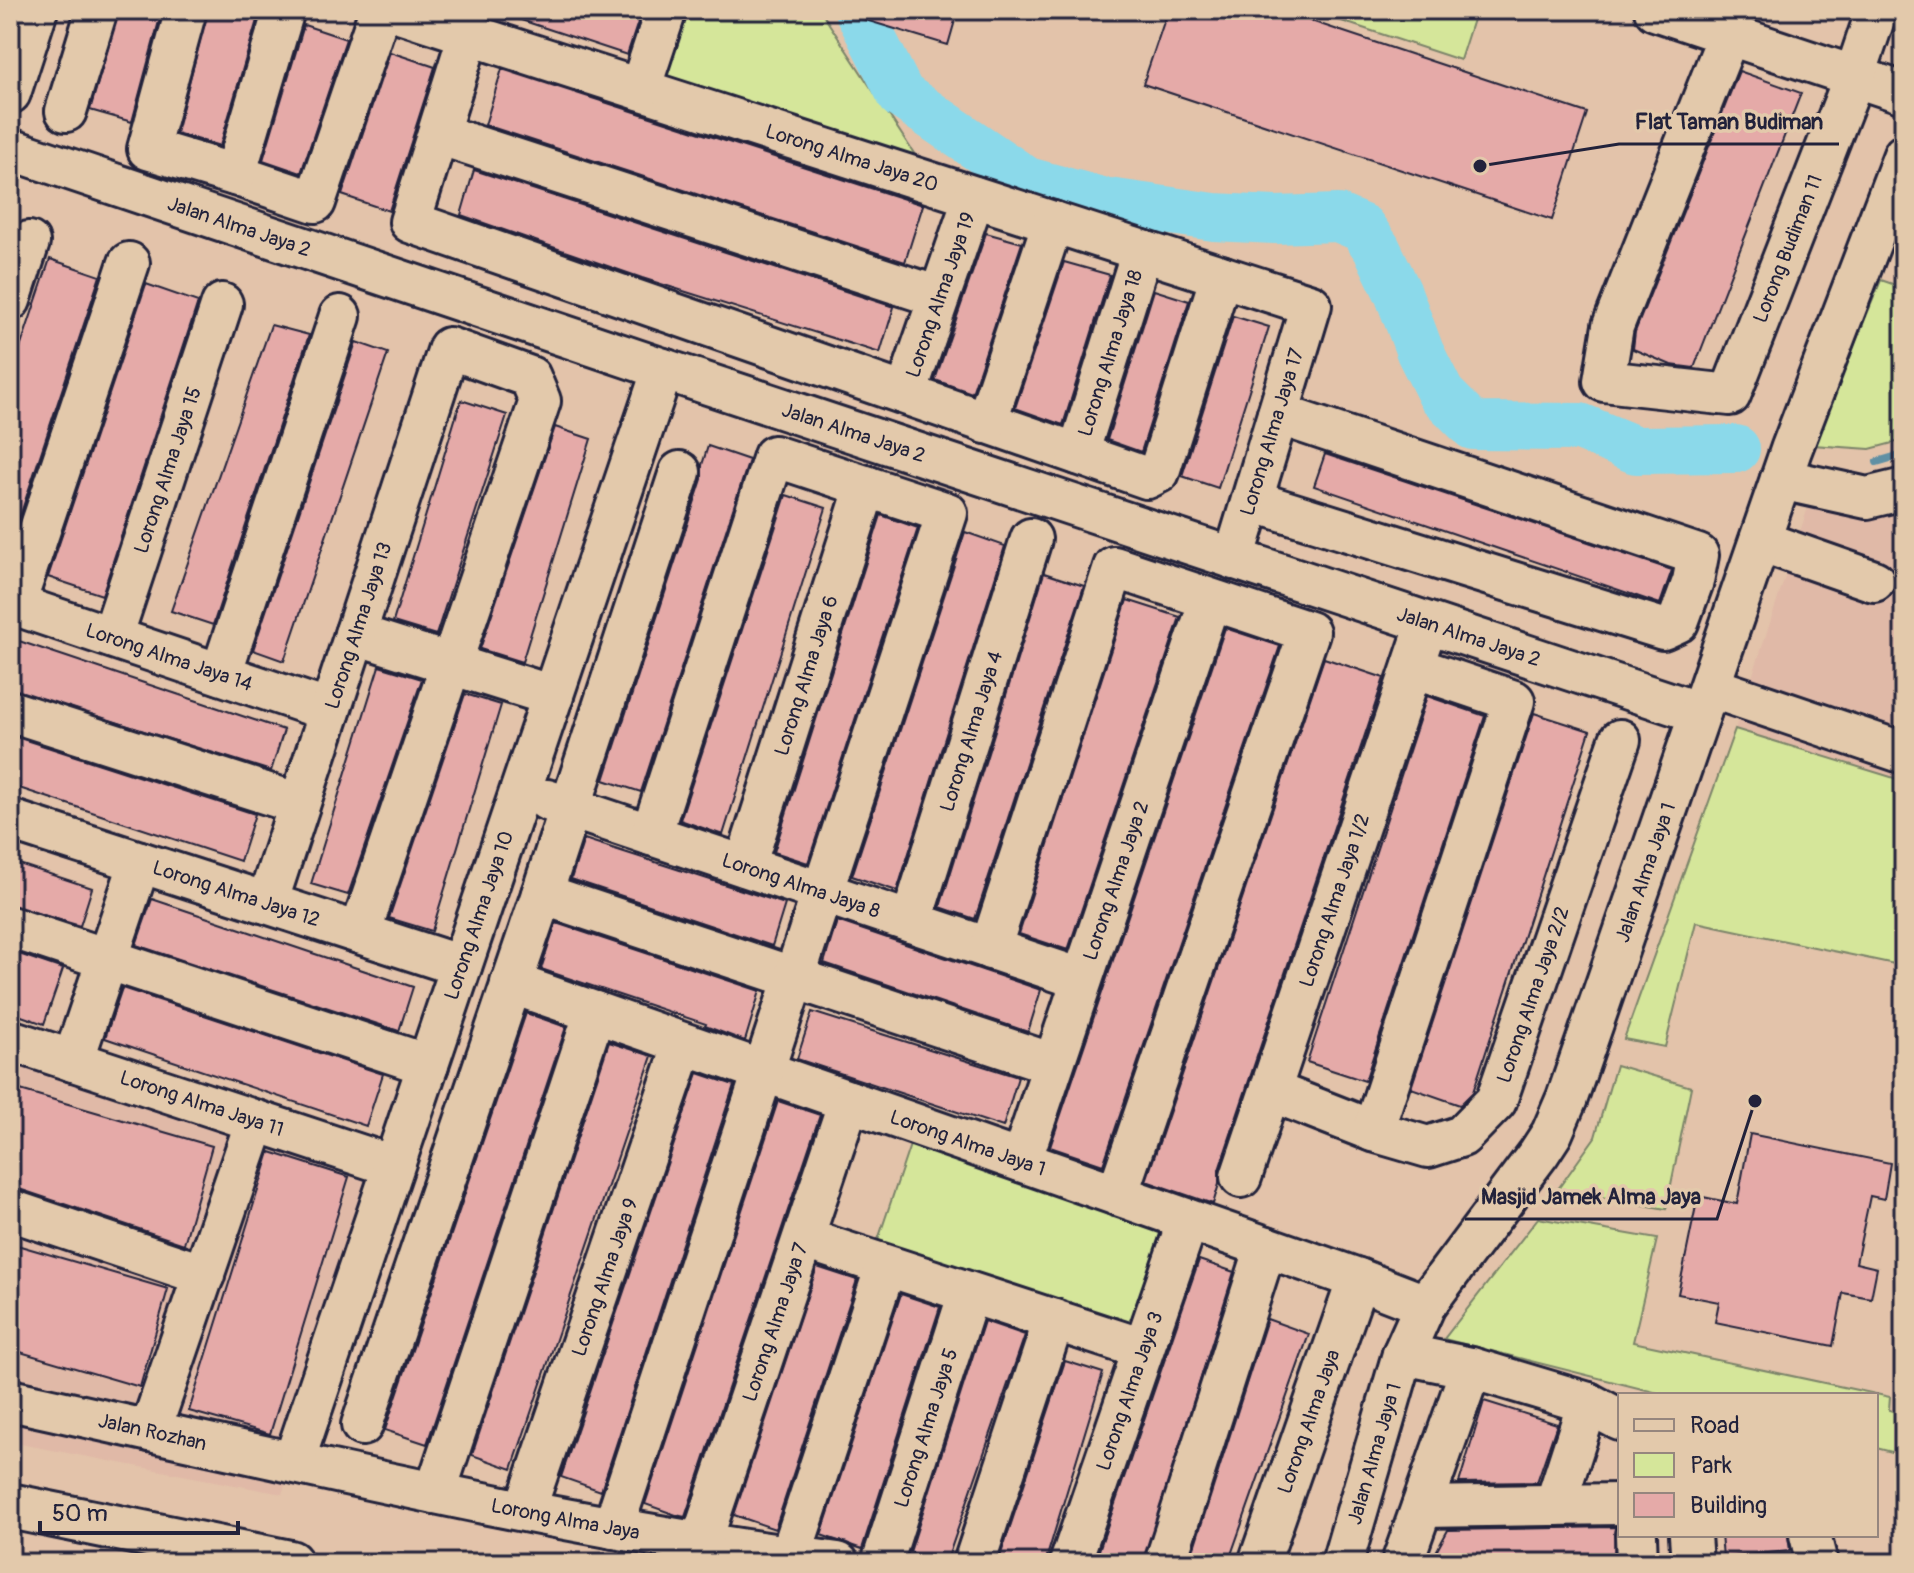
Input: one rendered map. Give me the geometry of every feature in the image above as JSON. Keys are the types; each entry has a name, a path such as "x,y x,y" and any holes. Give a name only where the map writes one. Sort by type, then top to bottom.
{"main road":[{"path":"10,1506 183,1553 270,1561"}],"street":[{"path":"10,93 37,10"},
{"path":"66,111 97,10"},
{"path":"186,10 148,149 315,202 380,10"},
{"path":"235,175 284,10"},
{"name":"Lorong Alma Jaya 20","path":"393,10 1311,305"},
{"path":"640,89 666,10"},
{"path":"1655,10 1745,28 1904,93"},
{"name":"Lorong Budiman 11","path":"1745,28 1613,326 1604,381 1730,395 1855,75 1877,10"},
{"path":"469,34 410,222 1147,478 1159,472 1221,276"},
{"path":"438,134 939,297"},
{"name":"Jalan Alma Jaya 2","path":"10,149 1427,624 1904,753"},
{"name":"Jalan Alma Jaya 1","path":"1342,1563 1403,1354 1425,1305 1510,1194 1552,1133 1781,479 1904,155"},
{"name":"Lorong Alma Jaya 19","path":"906,393 974,197"},
{"path":"986,423 1053,222"},
{"path":"10,300 29,242"},
{"name":"Lorong Alma Jaya 18","path":"1078,454 1142,251"},
{"path":"12,604 129,263"},
{"name":"Lorong Alma Jaya 15","path":"112,637 222,304"},
{"name":"Lorong Alma Jaya 17","path":"1234,559 1311,305"},
{"path":"221,674 340,316"},
{"name":"Lorong Alma Jaya 13","path":"267,903 449,348 530,377 540,401 451,664"},
{"name":"Lorong Alma Jaya 10","path":"294,1461 663,369"},
{"path":"1252,501 1663,629 1678,622 1693,581 1698,555 1278,414"},
{"path":"613,1528 947,513 774,456 651,835"},
{"path":"362,1425 571,808 680,472"},
{"path":"1781,479 1867,498 1904,489"},
{"name":"Lorong Alma Jaya 6","path":"745,866 866,486"},
{"name":"Lorong Alma Jaya 4","path":"911,922 1031,539"},
{"path":"1760,541 1874,581"},
{"path":"990,949 1114,567 1309,632 1117,1195"},
{"name":"Lorong Alma Jaya 2","path":"1021,1161 1210,600"},
{"name":"Lorong Alma Jaya 14","path":"12,604 330,711"},
{"name":"Lorong Alma Jaya 1/2","path":"1241,1177 1427,624"},
{"path":"355,634 553,696"},
{"path":"360,933 451,664"},
{"path":"1373,1131 1514,701 1413,667"},
{"path":"10,711 299,804"},
{"name":"Lorong Alma Jaya 2/2","path":"1271,1091 1373,1131 1428,1147 1462,1136 1496,1101 1620,740"},
{"name":"Lorong Alma Jaya 8","path":"520,791 1081,979"},
{"name":"Lorong Alma Jaya 12","path":"10,820 461,966"},
{"path":"73,1061 140,862"},
{"path":"542,894 1053,1064"},
{"path":"10,927 428,1065"},
{"name":"Lorong Alma Jaya 1","path":"511,983 1425,1305"},
{"path":"435,1493 595,1012"},
{"name":"Lorong Alma Jaya 11","path":"10,1040 393,1166"},
{"name":"Lorong Alma Jaya 9","path":"525,1510 684,1044"},
{"name":"Lorong Alma Jaya 7","path":"701,1542 849,1101"},
{"path":"150,1431 256,1121"},
{"path":"10,1210 204,1275"},
{"name":"Lorong Alma Jaya 3","path":"1070,1563 1188,1220"},
{"path":"805,1239 1143,1349"},
{"path":"1165,1563 1266,1247"},
{"path":"790,1557 886,1266"},
{"name":"Lorong Alma Jaya","path":"1259,1563 1358,1279"},
{"name":"Lorong Alma Jaya 5","path":"882,1563 969,1293"},
{"path":"974,1563 1054,1320"},
{"path":"1403,1354 1471,1368 1604,1411 1555,1505"},
{"path":"1402,1563 1471,1368"},
{"name":"Jalan Rozhan","path":"10,1400 294,1461"},
{"name":"Lorong Alma Jaya","path":"294,1461 613,1528 838,1563"},
{"path":"1422,1507 1618,1504"},
{"path":"1636,1537 1637,1563"},
{"path":"1690,1537 1692,1563"},
{"path":"1810,1537 1817,1563"}],"shaded area":[{"path":"1904,470 1904,783 1735,729 1820,471 1875,479"},
{"path":"10,1042 392,1166 282,1494 10,1442"}],"green space":[{"path":"680,10 820,10 917,158 659,77"},
{"path":"1308,10 1476,10 1460,60"},
{"path":"1881,280 1904,288 1904,440 1870,449 1813,445"},
{"path":"1735,729 1904,781 1904,966 1696,922 1665,1047 1624,1039"},
{"path":"1616,1065 1691,1087 1666,1209 1558,1189 1595,1137"},
{"path":"911,1142 1169,1230 1133,1338 875,1249"},
{"path":"1538,1218 1657,1239 1633,1342 1871,1393 1658,1393 1444,1339"},
{"path":"1878,1394 1890,1397 1889,1410 1904,1414 1904,1455 1878,1448"}],"building":[{"path":"119,10 162,10 132,122 90,110"},
{"path":"208,10 260,10 220,146 176,133"},
{"path":"504,10 642,10 627,55 503,14"},
{"path":"850,10 958,10 948,45 849,15"},
{"path":"1168,10 1278,10 1587,113 1552,220 1143,84"},
{"path":"304,25 346,39 301,173 263,160"},
{"path":"390,52 435,67 389,211 342,195"},
{"path":"502,69 923,205 905,262 485,125"},
{"path":"1739,71 1801,93 1694,368 1671,365 1633,349 1635,332"},
{"path":"474,170 894,307 880,353 642,278 461,215"},
{"path":"986,233 1022,243 972,393 935,380"},
{"path":"50,259 100,276 10,546 10,378"},
{"path":"1064,262 1110,275 1063,425 1015,408"},
{"path":"146,284 198,302 102,595 48,577"},
{"path":"1154,290 1189,301 1141,452 1107,440"},
{"path":"1233,316 1269,327 1218,488 1182,476"},
{"path":"271,325 309,335 213,625 171,611"},
{"path":"356,342 388,353 284,661 253,650"},
{"path":"461,400 507,415 436,635 393,622"},
{"path":"555,427 591,439 522,662 480,649"},
{"path":"708,446 749,460 641,792 604,780 702,479 702,465"},
{"path":"1325,454 1672,570 1660,604 1314,486"},
{"path":"786,495 826,508 723,835 680,820"},
{"path":"881,515 918,528 808,863 774,852"},
{"path":"965,532 1005,546 897,891 852,876"},
{"path":"1044,573 1084,586 975,919 940,907"},
{"path":"1127,600 1180,617 1068,950 1019,934"},
{"path":"1225,628 1280,646 1103,1165 1050,1147"},
{"path":"10,638 284,730 271,771 10,689"},
{"path":"1324,658 1384,678 1219,1170 1219,1184 1213,1204 1146,1181"},
{"path":"379,666 422,679 348,895 311,884"},
{"path":"465,694 501,705 432,931 389,918"},
{"path":"1427,696 1485,716 1365,1081 1307,1062"},
{"path":"1534,713 1590,731 1473,1092 1460,1105 1411,1088"},
{"path":"10,735 255,814 240,861 10,785"},
{"path":"584,839 785,904 772,946 571,879"},
{"path":"10,861 92,888 80,926 10,905"},
{"path":"152,899 413,987 399,1031 136,945"},
{"path":"837,921 1041,990 1028,1032 824,963"},
{"path":"556,923 760,991 745,1041 706,1024 541,969"},
{"path":"10,951 63,969 44,1024 10,1012"},
{"path":"122,988 383,1074 366,1126 105,1038"},
{"path":"812,1012 1018,1077 1003,1127 797,1059"},
{"path":"526,1013 566,1027 427,1444 385,1430"},
{"path":"609,1042 652,1056 512,1469 472,1455"},
{"path":"698,1073 734,1085 601,1491 561,1477"},
{"path":"10,1087 212,1146 184,1244 10,1186"},
{"path":"778,1101 820,1115 685,1517 676,1515 645,1504"},
{"path":"1750,1134 1890,1163 1884,1199 1870,1196 1856,1263 1877,1268 1871,1298 1843,1293 1833,1346 1715,1322 1719,1302 1678,1294 1698,1196 1737,1204"},
{"path":"270,1152 349,1177 270,1434 189,1411"},
{"path":"10,1243 168,1289 140,1387 10,1349"},
{"path":"1199,1260 1234,1272 1143,1563 1107,1563 1096,1559"},
{"path":"817,1267 857,1280 775,1529 734,1515"},
{"path":"901,1294 940,1307 862,1549 821,1535"},
{"path":"1267,1319 1309,1334 1228,1563 1189,1563"},
{"path":"984,1321 1025,1335 946,1563 941,1563 910,1552"},
{"path":"1065,1361 1103,1373 1045,1563 998,1563"},
{"path":"1484,1401 1557,1424 1537,1482 1459,1483"},
{"path":"1615,1527 1614,1563 1430,1563 1448,1530"},
{"path":"1721,1537 1788,1537 1790,1551 1723,1557"}],"waterway":[{"path":"858,10 901,95 1027,181 1101,201 1214,217 1275,220 1338,218 1362,228 1377,249 1398,293 1420,352 1441,394 1473,426 1580,427 1636,450 1736,449"},
{"path":"1877,462 1904,454"}],"place":[{"name":"Flat Taman Budiman","path":"1480,166"},
{"name":"Masjid Jamek Alma Jaya","path":"1755,1101"}]}
